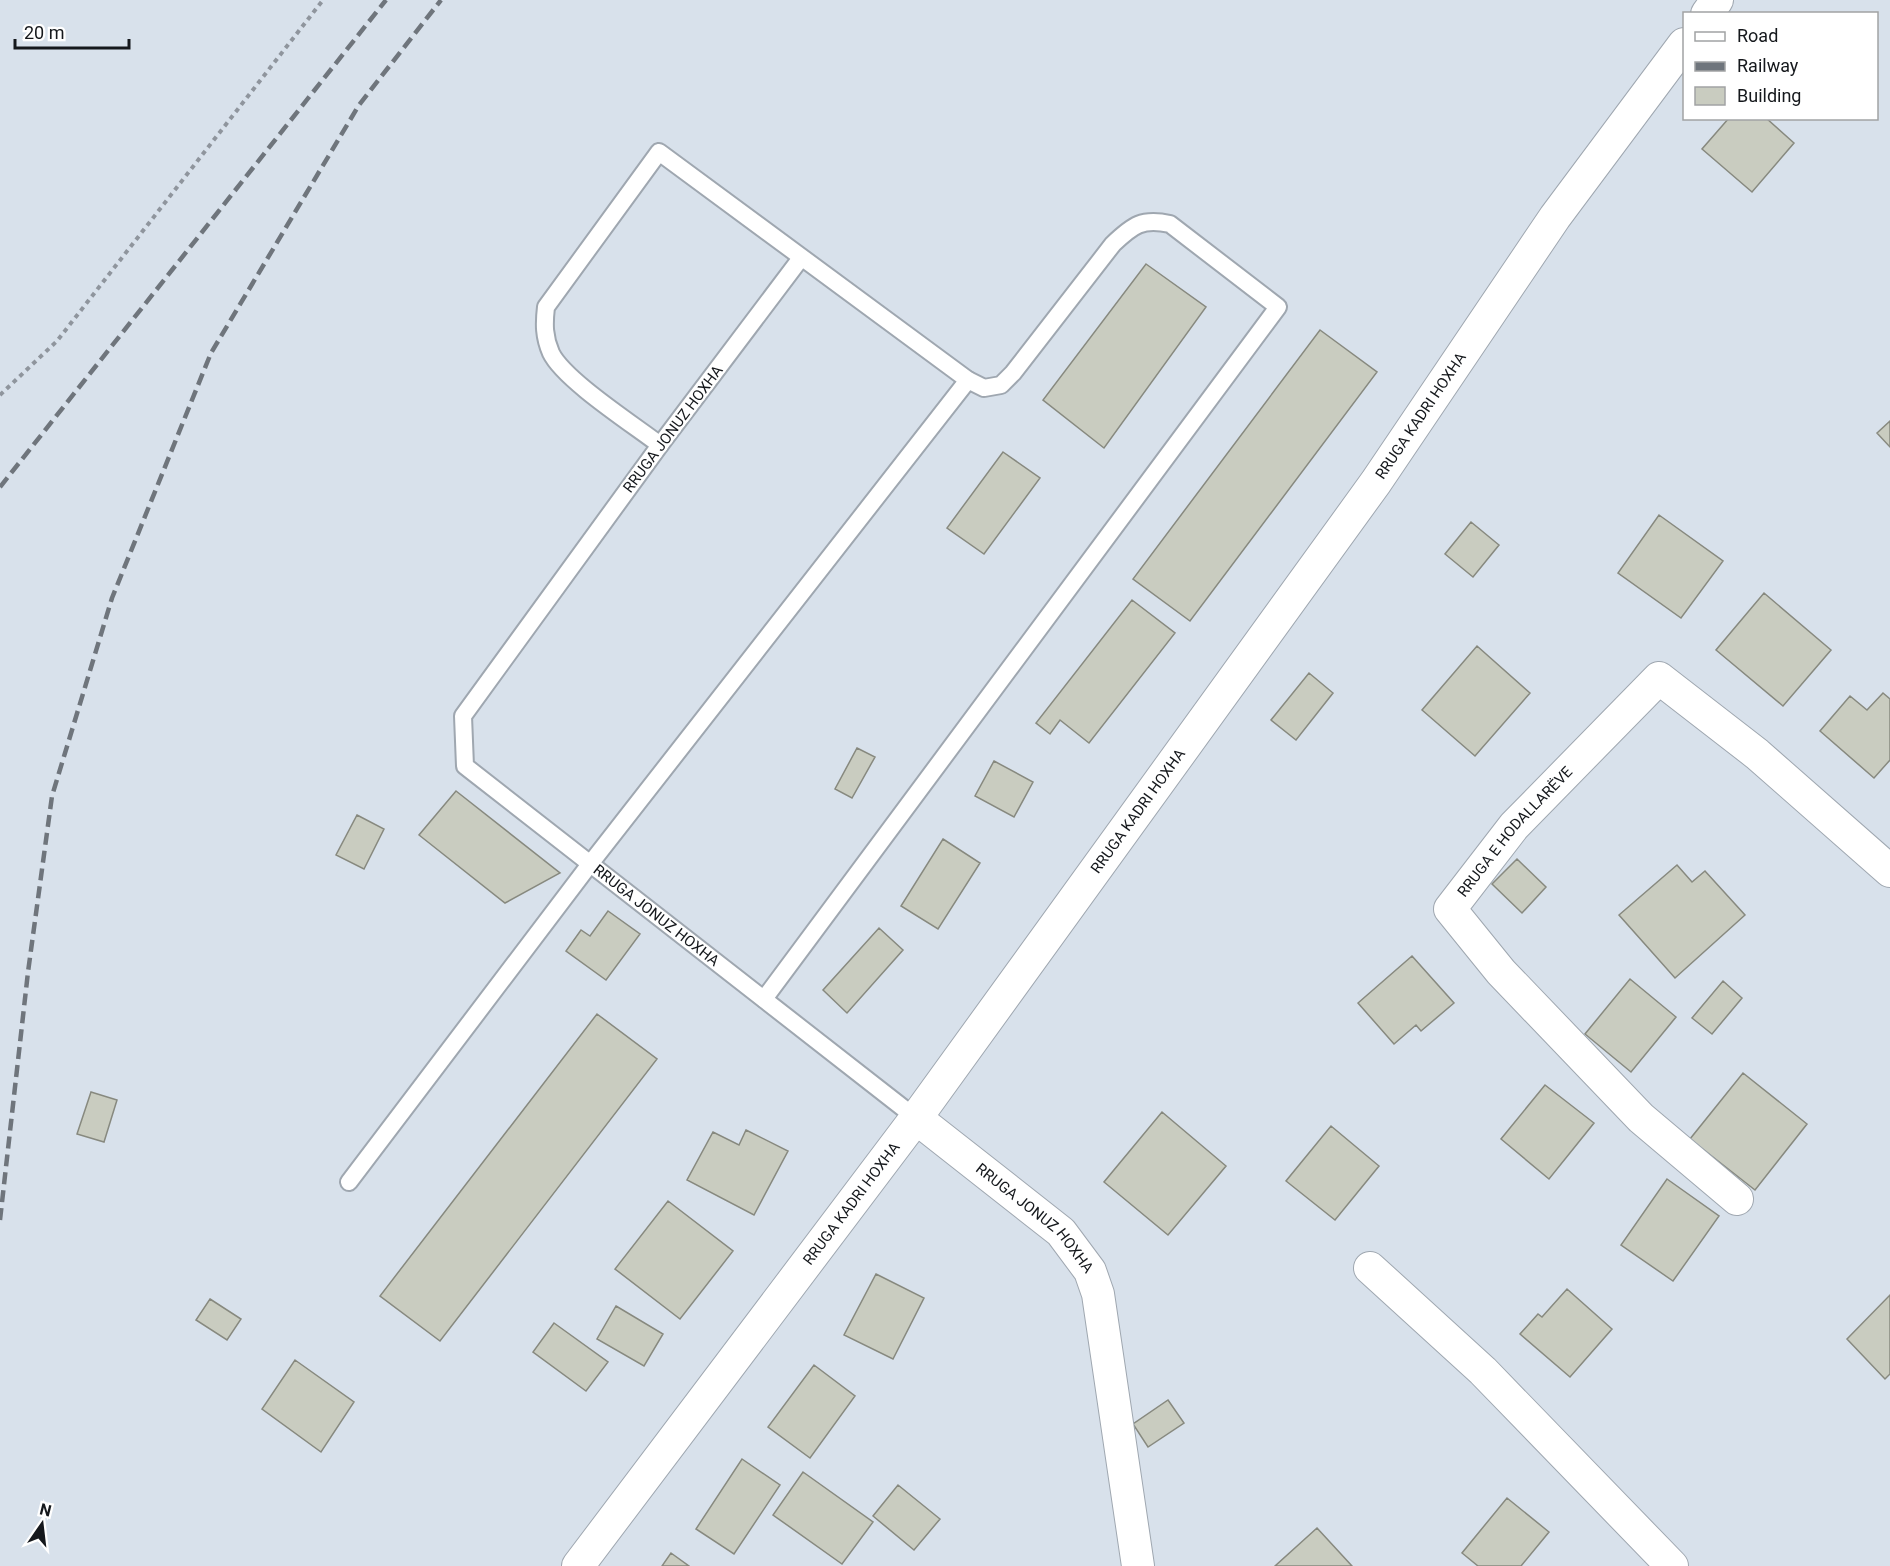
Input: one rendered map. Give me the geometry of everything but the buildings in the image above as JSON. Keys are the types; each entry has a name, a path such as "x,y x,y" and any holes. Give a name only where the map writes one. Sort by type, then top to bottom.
{"street":[{"path":"1709,12 1718,0"},
{"name":"RRUGA KADRI HOXHA","path":"578,1566 916,1118 1376,482 1555,217 1683,45"},
{"name":"RRUGA E HODALLARËVE","path":"1737,1199 1641,1118 1501,972 1450,909 1514,826 1659,678 1757,754 1890,871"},
{"name":"RRUGA JONUZ HOXHA","path":"916,1118 1061,1232 1090,1271 1098,1294 1138,1566"},
{"path":"1370,1268 1483,1371 1672,1566"}],"lane":[{"path":"660,445 570,376 552,355 544,332 546,308 659,152 968,380 984,388 1000,385 1013,373 1113,244 1131,227 1152,220 1170,224 1278,307 764,999"},
{"name":"RRUGA JONUZ HOXHA","path":"801,258 660,445 463,716 465,766 916,1118"},
{"path":"349,1182 590,864 968,380"}],"path":[{"path":"0,395 57,341 322,0"}],"railway":[{"path":"0,487 386,0"},
{"path":"0,1220 28,972 52,796 112,598 211,353 359,105 441,0"}]}
